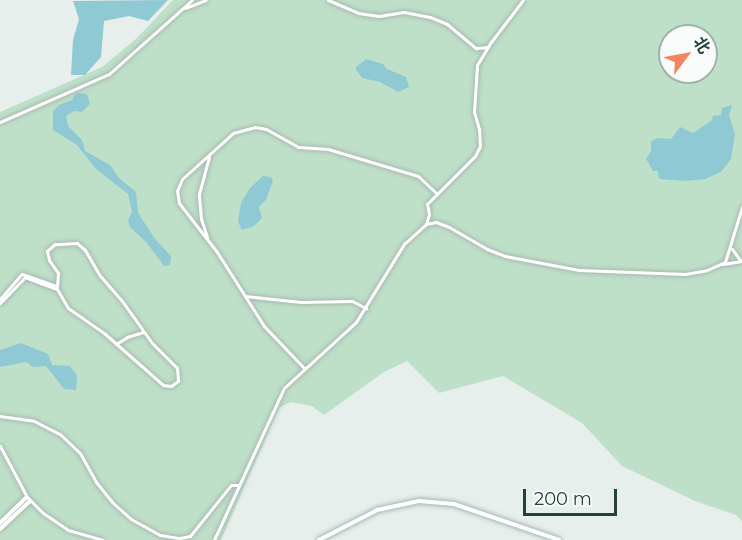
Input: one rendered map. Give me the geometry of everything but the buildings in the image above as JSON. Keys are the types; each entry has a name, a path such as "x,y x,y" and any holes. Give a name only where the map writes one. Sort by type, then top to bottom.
{"street":[{"path":"0,122 109,74 192,0"},
{"path":"183,8 206,0"},
{"path":"328,0 358,13 379,16 404,12 430,17 447,24 476,48 482,57"},
{"path":"426,224 429,214 427,204 475,156 480,146 479,129 474,112 477,65 523,0"},
{"path":"476,48 488,47"},
{"path":"304,368 270,333 209,242 179,203 177,191 182,179 238,130 261,128 293,146 333,150 418,176 437,194"},
{"path":"209,242 201,219 199,195 201,176 210,154"},
{"path":"719,266 728,258 742,207"},
{"path":"214,540 284,388 356,322 404,244 426,224 436,222 449,227 487,249 505,256 579,270 685,274 742,261"},
{"path":"77,243 85,250 100,276 123,301 143,332 177,368 179,377 175,384 163,385 117,344 68,308 57,288 58,273 49,260 47,251 55,244 77,243"},
{"path":"731,247 735,257 742,261"},
{"path":"0,301 23,278 57,288"},
{"path":"245,296 301,302 352,301 366,308"},
{"path":"117,344 127,337 143,332"},
{"path":"0,416 34,421 60,434 80,453 96,482 112,502 131,519 160,535 180,538 190,536 231,485 239,485"},
{"path":"0,446 28,499 68,530 103,540"},
{"path":"0,523 28,499"},
{"path":"0,530 28,499"},
{"path":"319,540 377,510 419,501 454,504 559,540"}],"green space":[{"path":"173,0 742,0 742,521 736,515 695,501 622,466 582,423 503,376 439,393 407,361 384,372 324,415 312,406 290,402 279,408 221,540 0,540 0,112 102,67 137,38"}],"water":[{"path":"168,0 148,21 129,16 104,21 101,57 85,75 71,75 73,40 79,19 73,1"},
{"path":"366,59 383,64 387,69 406,77 409,87 398,92 380,82 362,78 355,68"},
{"path":"76,93 87,94 90,104 82,112 74,111 66,116 68,126 82,140 85,151 110,165 119,178 136,192 138,213 155,239 171,256 170,265 164,266 147,243 130,227 128,221 132,211 128,194 95,168 77,145 53,130 53,111 59,105 72,100"},
{"path":"732,105 729,115 735,134 731,159 721,172 705,179 686,181 659,179 658,171 653,171 646,159 651,151 651,141 657,138 671,139 680,127 693,133 712,120 713,116 721,115 722,108"},
{"path":"263,176 271,177 273,181 266,200 259,207 262,218 254,226 242,230 238,222 241,203 250,188"},
{"path":"21,343 48,354 52,365 70,366 77,375 76,390 64,389 46,366 33,367 26,362 0,367 0,350"}]}
